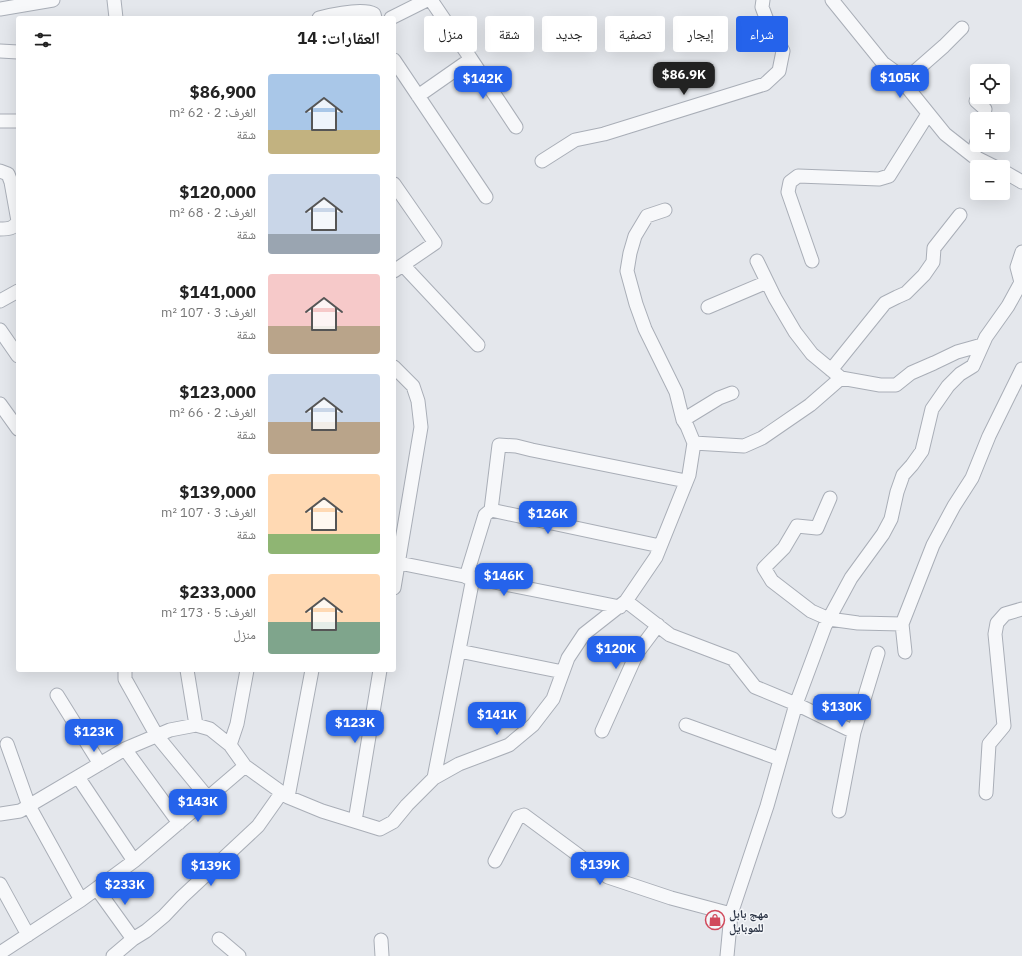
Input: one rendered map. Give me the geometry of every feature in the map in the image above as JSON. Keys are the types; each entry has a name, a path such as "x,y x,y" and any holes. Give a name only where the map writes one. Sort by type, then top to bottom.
{"street":[{"path":"0,9 53,0"},
{"path":"114,0 116,16"},
{"path":"395,16 427,0"},
{"path":"431,0 516,128"},
{"path":"542,161 575,140 604,134 765,84 779,71 783,51 768,23 762,7 763,0"},
{"path":"832,0 883,63 894,71 945,134 973,156 981,160"},
{"path":"331,16 361,11 369,11 374,16"},
{"path":"903,82 962,28"},
{"path":"0,50 16,52"},
{"path":"418,96 471,60"},
{"path":"396,63 486,197"},
{"path":"979,104 985,109 984,112"},
{"path":"812,260 788,192 790,182 798,176 879,179 889,176 928,114"},
{"path":"0,121 16,121"},
{"path":"973,156 974,152"},
{"path":"0,171 8,174 16,210"},
{"path":"1010,175 1022,182"},
{"path":"396,187 435,243 398,268 478,345"},
{"path":"0,814 20,811 125,749 170,730 196,725 210,729 230,745 245,766 285,795 322,811 380,829 393,822 407,804 434,778 459,764 509,745 533,725 553,699 568,658 584,634 623,604 656,557 689,475 694,443 683,420 676,392 645,329 636,304 628,271 630,253 635,236 647,216 665,210"},
{"path":"694,443 744,446 762,438 810,405 836,374 884,303 906,294 924,275 933,262 934,248 960,214"},
{"path":"0,229 11,229 16,225"},
{"path":"727,956 731,914 767,806 796,704 825,626 851,578 883,534 891,519 897,492 903,475 922,451 932,409 952,382 960,374 973,366 986,337 1021,285 1020,266 1022,252"},
{"path":"757,261 795,332 812,354 836,374 880,385 896,385 917,371 957,352 982,345"},
{"path":"708,307 767,282"},
{"path":"0,301 16,292"},
{"path":"0,330 16,353"},
{"path":"396,369 412,386 418,402 421,427 396,562 470,577 623,604 658,625 670,635 733,659 755,687 796,704 854,732"},
{"path":"905,652 902,624 933,545 954,506 972,478 989,436 1022,369"},
{"path":"683,420 719,398 732,393"},
{"path":"0,404 16,426"},
{"path":"434,778 459,651 470,577 485,515 491,510 499,445 516,446 686,481"},
{"path":"830,498 817,528 797,526 784,548 764,568 772,581 811,611 829,619 858,623 902,624"},
{"path":"491,510 660,546"},
{"path":"986,793 989,744 1004,726 995,634 997,623 1005,614 1022,609"},
{"path":"602,731 637,653 658,625"},
{"path":"459,651 563,672"},
{"path":"839,811 854,732 878,653"},
{"path":"125,672 126,679 157,736 208,798"},
{"path":"187,672 196,725"},
{"path":"230,745 237,724 247,672"},
{"path":"113,956 164,916 182,897 258,826 285,795 312,672"},
{"path":"355,821 380,672"},
{"path":"57,695 100,764"},
{"path":"686,725 780,758"},
{"path":"6,744 29,806 81,900"},
{"path":"125,749 179,823"},
{"path":"0,953 81,900 134,861 245,766"},
{"path":"78,777 134,861"},
{"path":"495,861 518,817 524,815 608,876 671,898 731,914"},
{"path":"0,884 28,934"},
{"path":"97,889 133,939"},
{"path":"219,939 239,956"},
{"path":"382,940 382,956"}],"place":[{"name":"مهج بابل للموبايل","path":"715,920"}]}
